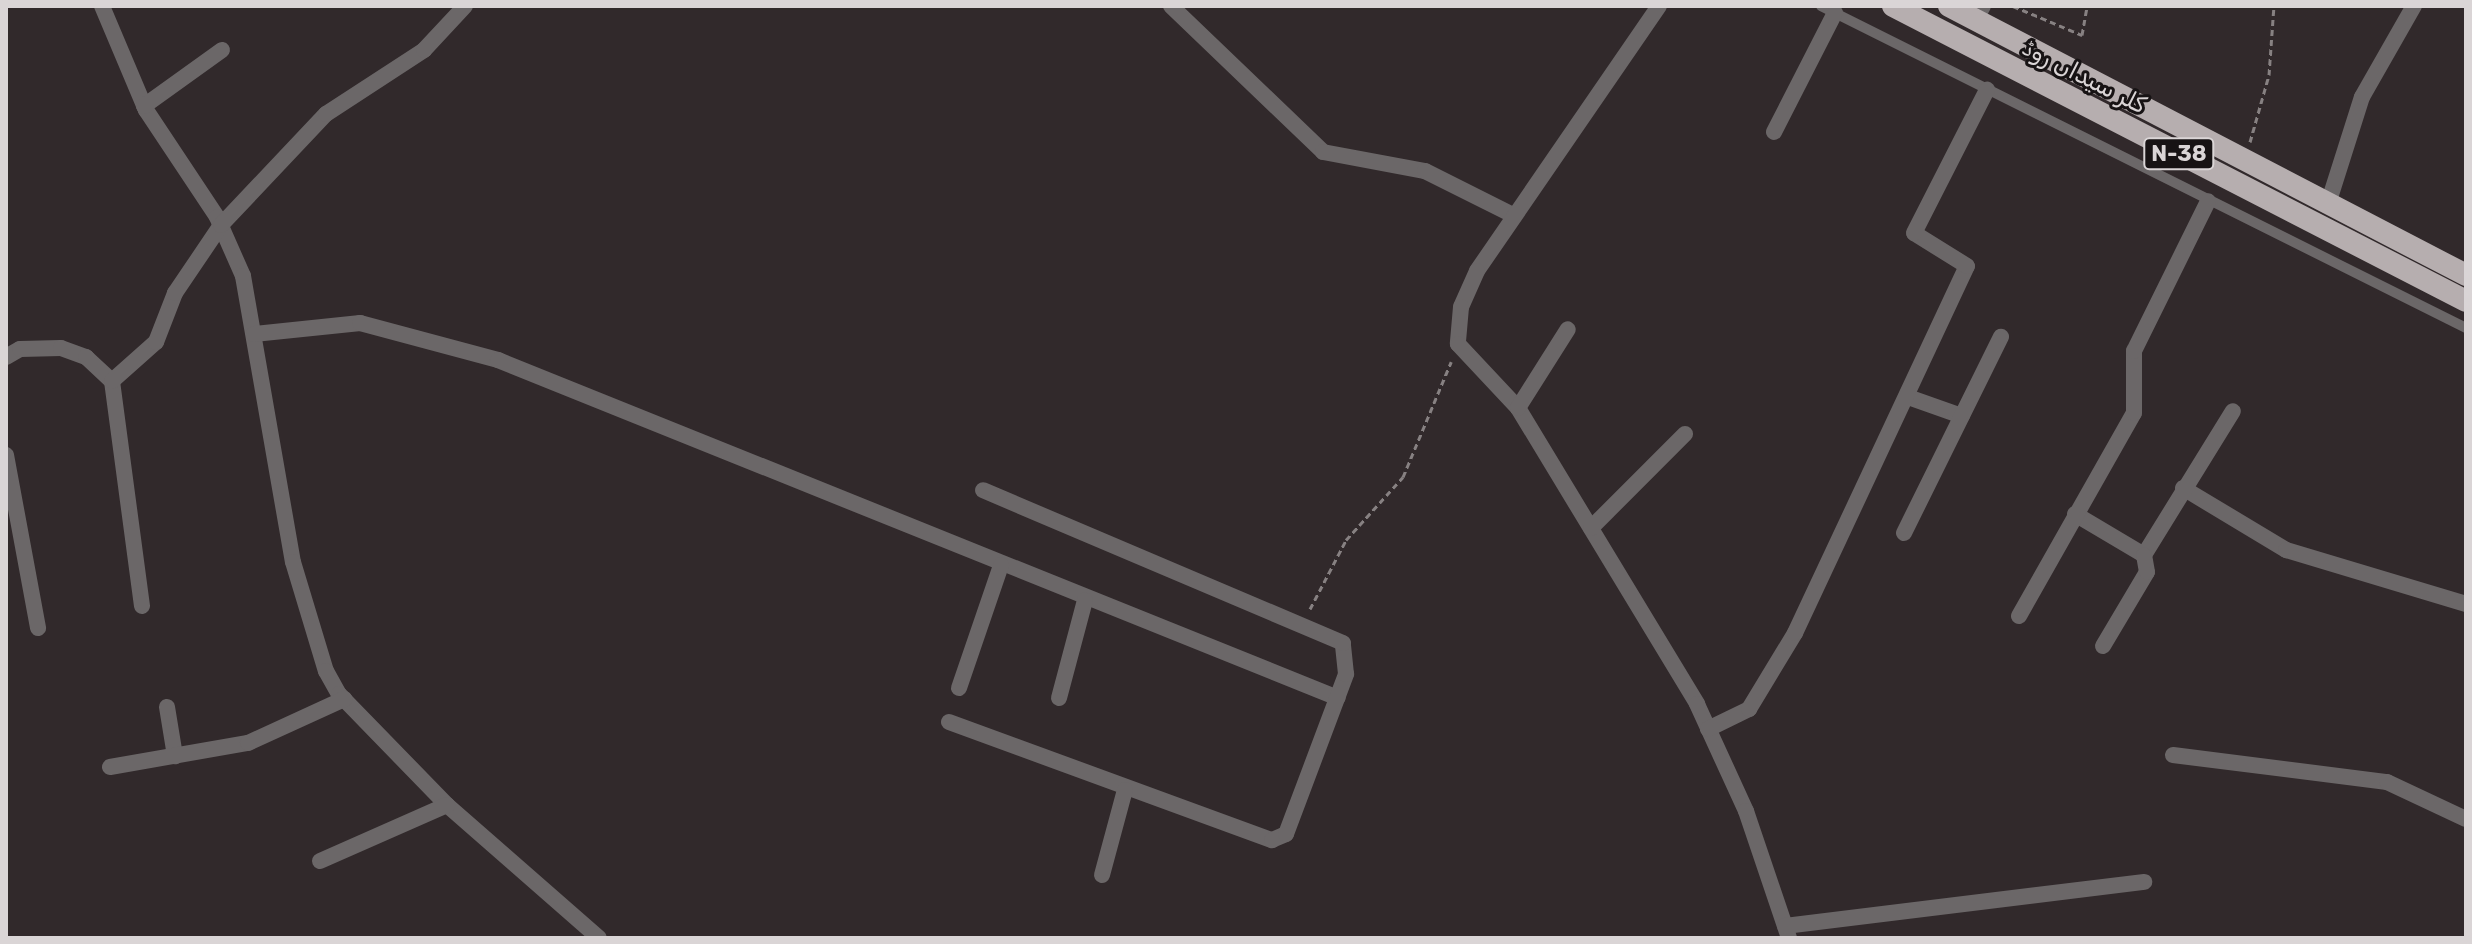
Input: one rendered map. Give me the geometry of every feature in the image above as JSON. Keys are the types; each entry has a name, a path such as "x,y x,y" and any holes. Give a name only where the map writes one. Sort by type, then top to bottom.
{"highway":[{"name":"کلر سیداں روڈ","path":"1893,6 2466,301"},
{"name":"N-38","path":"1949,6 1979,13 2243,160 2466,275"}],"street":[{"path":"102,6 144,106 221,225 243,276 293,562 311,636 344,699 447,805 599,938"},
{"path":"112,381 156,342 175,293 221,225 326,114 424,50 465,6"},
{"path":"1171,6 1323,152 1425,171 1513,215"},
{"path":"1659,6 1513,215 1461,307 1458,344 1518,408 1708,729 1787,932 2144,882"},
{"path":"2328,204 2362,97 2414,6"},
{"path":"1774,132 1828,10"},
{"path":"144,106 222,50"},
{"path":"1708,729 1749,709 1772,671 1908,397 1967,266 1914,233 1987,90"},
{"path":"2019,616 2134,413 2134,351 2208,201"},
{"path":"254,334 360,323 498,360 1085,600 1338,698"},
{"path":"1518,408 1568,329"},
{"path":"1904,533 2001,337"},
{"path":"6,357 20,349 61,348 86,357 112,381 142,606"},
{"path":"1908,397 1962,416"},
{"path":"2103,646 2147,572 2144,555 2233,411"},
{"path":"1591,528 1685,434"},
{"path":"6,455 38,628"},
{"path":"2183,488 2286,550 2466,604"},
{"path":"949,722 1258,840 1286,834 1346,674 1343,643 983,490"},
{"path":"2075,514 2144,555"},
{"path":"959,688 1001,565"},
{"path":"1059,698 1085,600"},
{"path":"110,767 248,743 344,699"},
{"path":"167,707 175,756"},
{"path":"2173,755 2387,782 2466,819"},
{"path":"1102,875 1125,790"},
{"path":"320,861 447,805"}],"lane":[{"path":"1828,10 2466,328"}],"path":[{"path":"2013,6 2082,35 2087,6"},
{"path":"2243,160 2269,75 2274,6"},
{"path":"1304,624 1331,562 1403,477 1458,344"}]}
